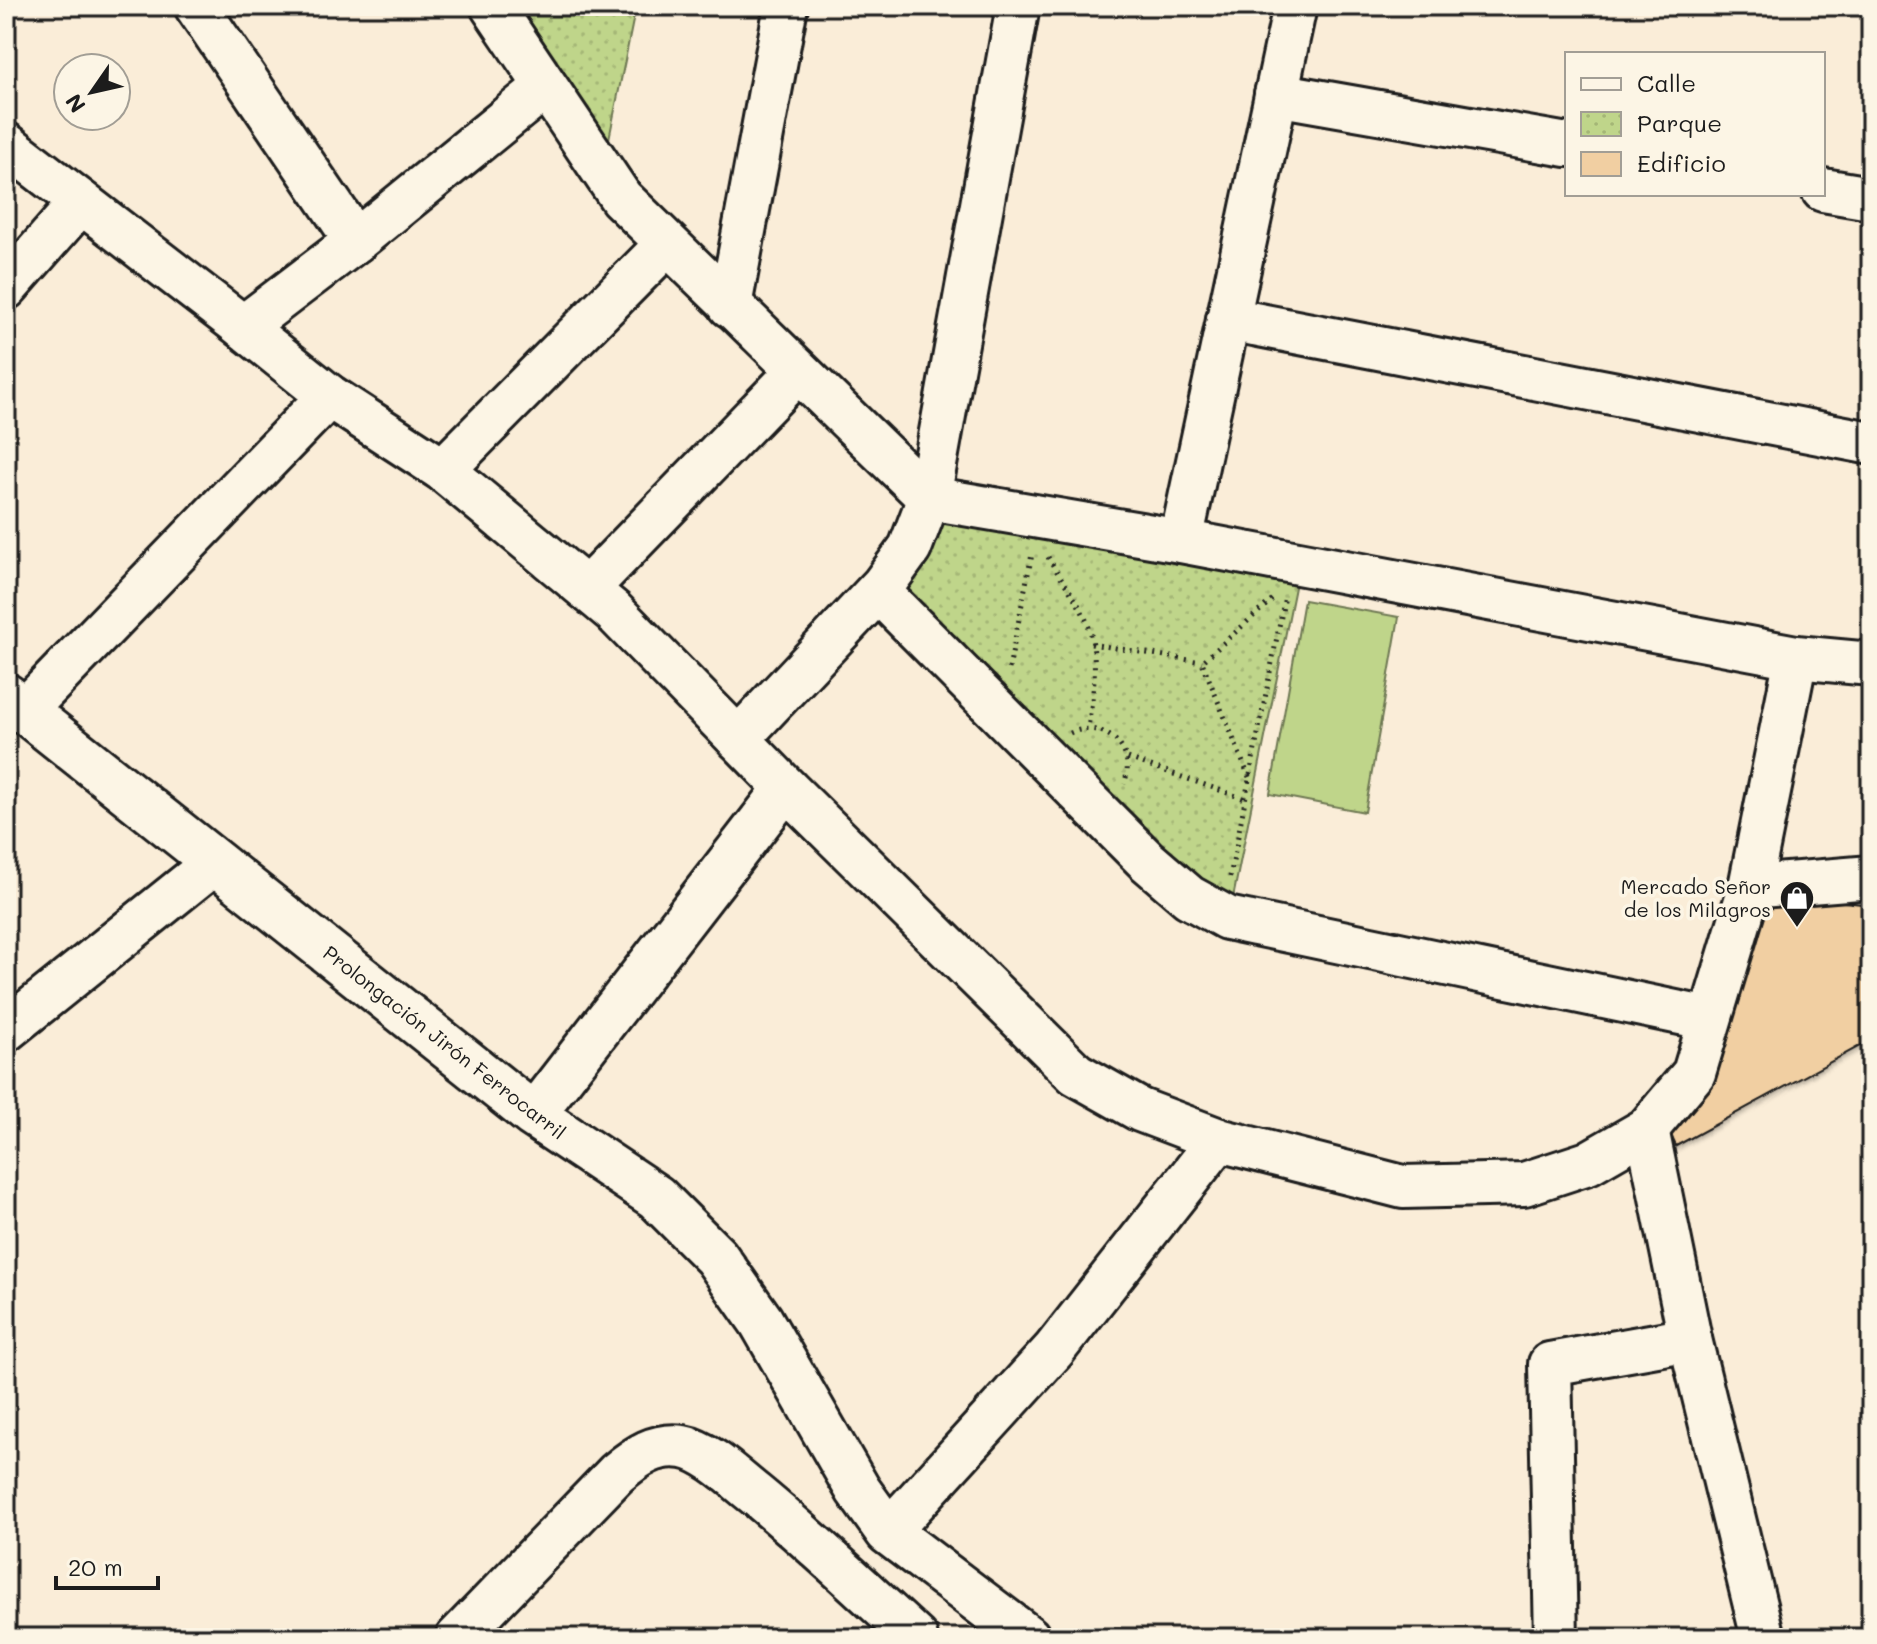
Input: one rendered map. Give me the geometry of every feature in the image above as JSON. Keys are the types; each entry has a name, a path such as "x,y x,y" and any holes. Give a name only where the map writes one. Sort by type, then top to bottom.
{"street":[{"path":"196,6 356,241"},
{"path":"492,6 621,198 929,498 1038,526 1181,541 1796,657 1871,664"},
{"path":"730,306 786,6"},
{"path":"738,739 878,591 910,548 929,498 1018,6"},
{"path":"1181,541 1295,6"},
{"path":"243,327 356,241 545,87"},
{"path":"1276,94 1565,145"},
{"path":"6,144 329,396 443,470 613,611 786,788 1076,1074 1140,1110 1219,1140 1403,1187 1524,1184 1588,1163 1647,1129 1694,1073 1750,887 1796,657"},
{"path":"1825,190 1871,198"},
{"path":"6,288 81,202"},
{"path":"443,470 667,244"},
{"path":"1228,319 1871,443"},
{"path":"587,589 798,371"},
{"path":"12,705 329,396"},
{"path":"878,591 1146,860 1189,897 1227,918 1709,1019"},
{"name":"Prolongación Jirón Ferrocarril","path":"12,705 533,1115 656,1197 716,1257 761,1321 858,1490 888,1532 1028,1638"},
{"path":"533,1115 786,788"},
{"path":"6,1030 215,862"},
{"path":"1750,887 1871,877"},
{"path":"1647,1129 1690,1339 1763,1638"},
{"path":"888,1532 1054,1350 1219,1140"},
{"path":"1556,1638 1550,1364 1690,1339"},
{"path":"457,1638 617,1473 638,1456 663,1446 687,1448 721,1467 814,1542 916,1638"}],"path":[{"path":"1038,526 1087,623 1094,691 1088,728"},
{"path":"1000,714 1038,526"},
{"path":"1202,662 1286,588 1227,888"},
{"path":"1091,644 1202,662"},
{"path":"1202,662 1249,777"},
{"path":"1059,738 1088,728 1105,731 1116,738 1127,758 1128,775 1123,788"},
{"path":"1127,758 1245,799"}],"green space":[{"path":"512,6 636,6 607,149"},
{"path":"930,506 1296,582 1233,898 1196,883 893,584"},
{"path":"1304,600 1399,617 1365,812 1270,794"}],"building":[{"path":"1779,895 1871,905 1871,1040 1676,1146 1668,1129 1750,934"}],"place":[{"name":"Mercado Señor de los Milagros","path":"1797,929"}]}
